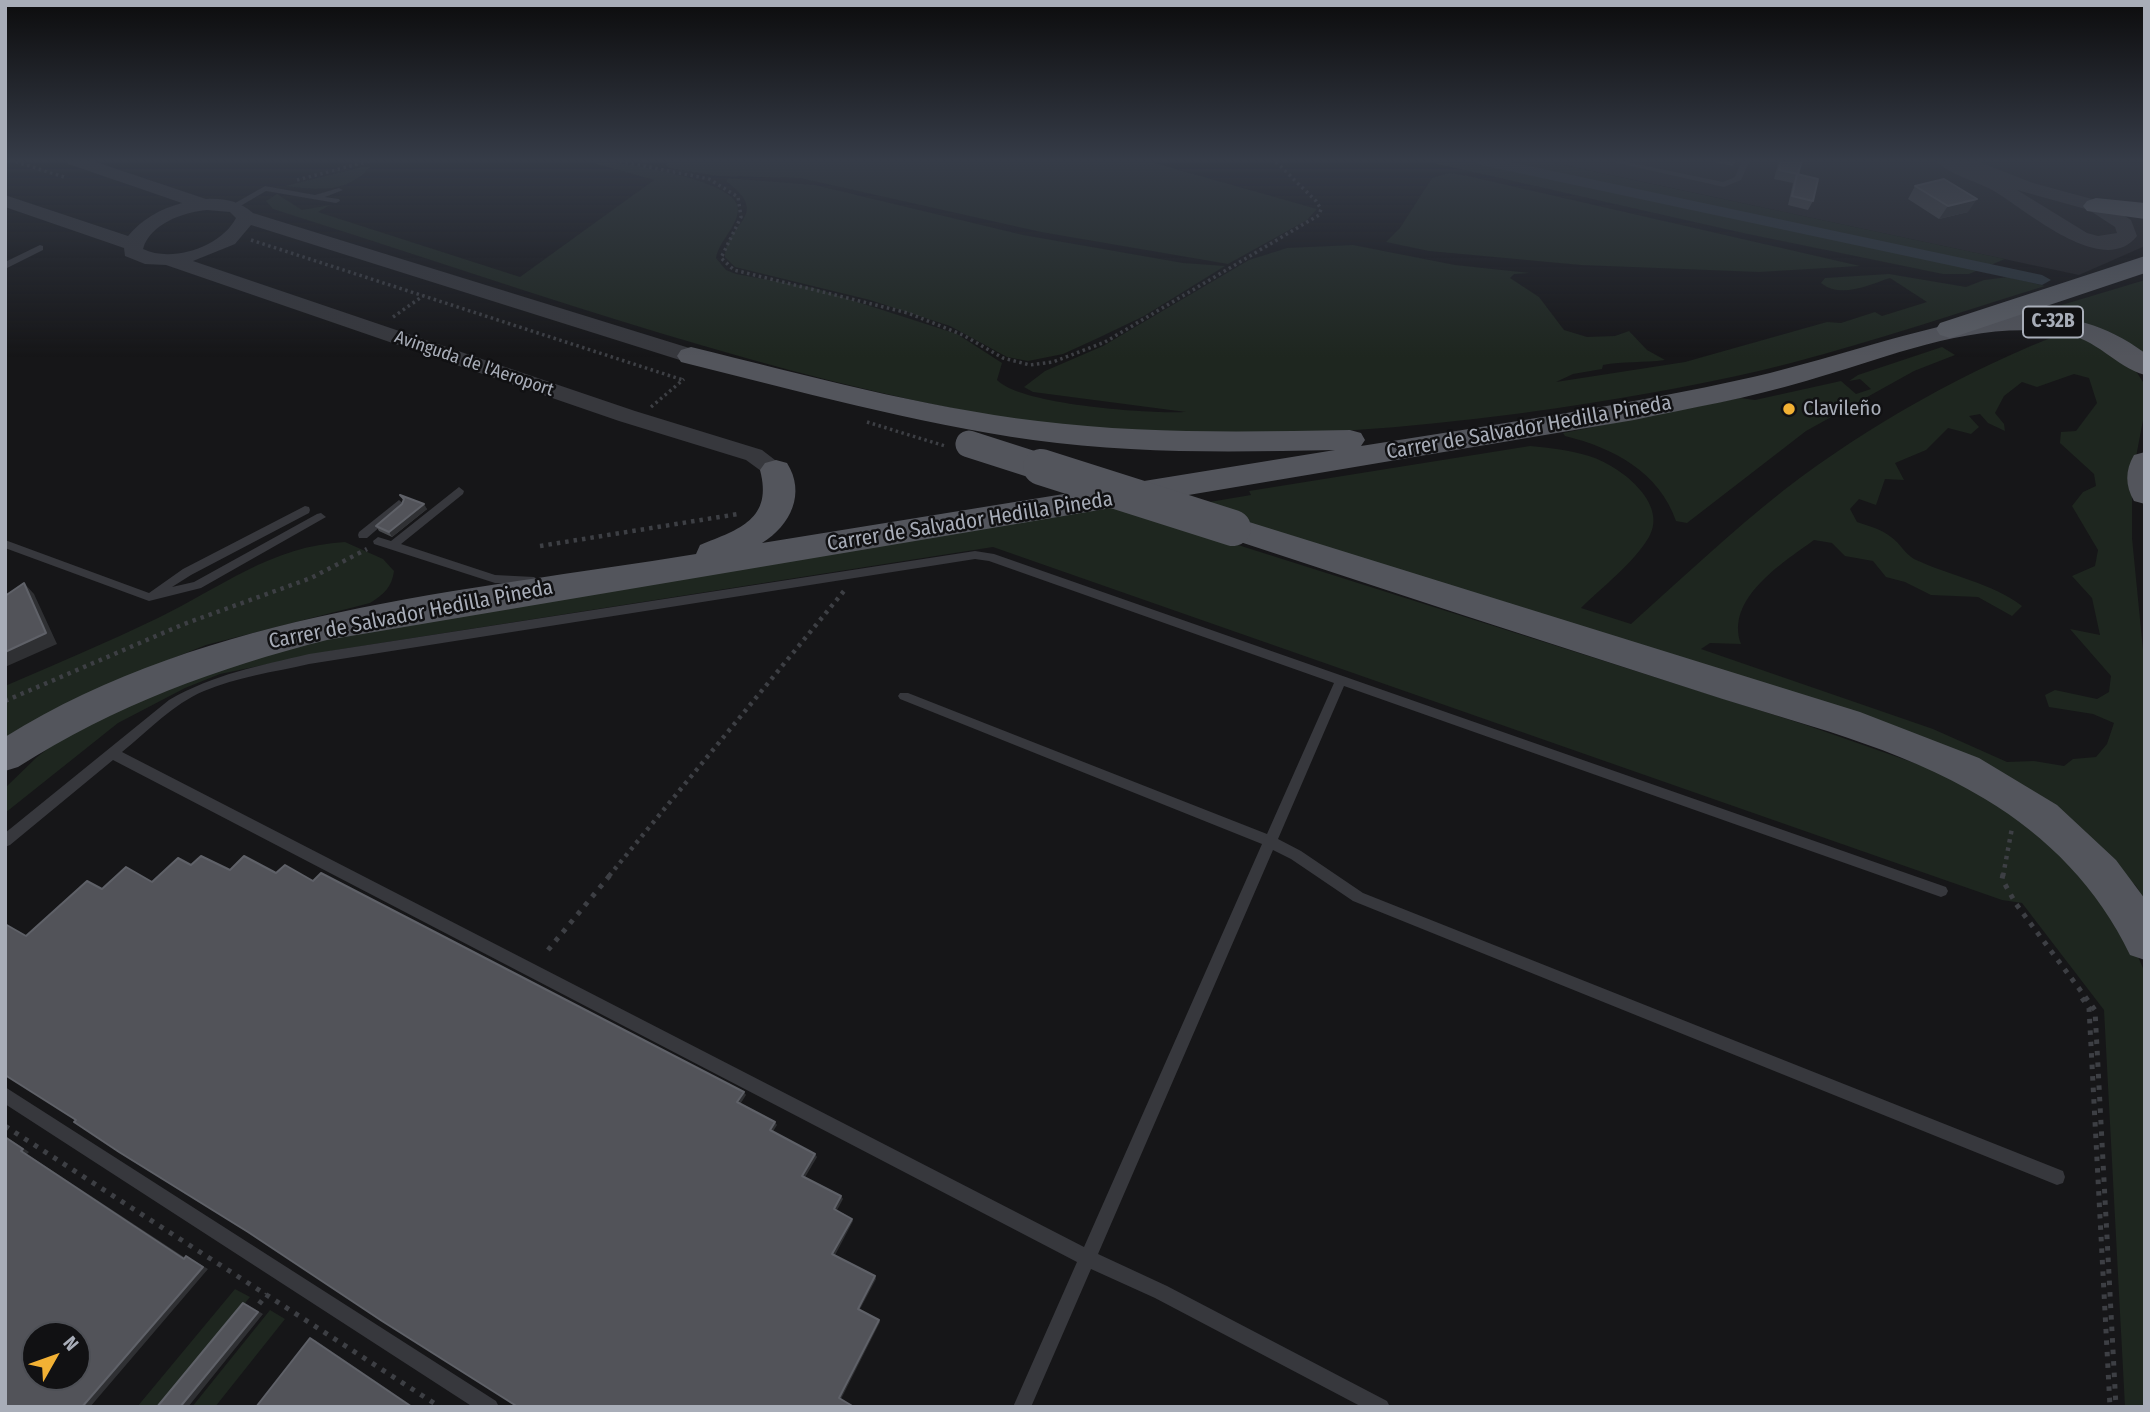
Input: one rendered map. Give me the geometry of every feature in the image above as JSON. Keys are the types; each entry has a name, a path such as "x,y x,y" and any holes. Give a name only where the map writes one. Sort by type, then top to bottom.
{"highway":[{"name":"C-32B","path":"1950,330 2145,264"}],"main road":[{"name":"C-32B","path":"1950,330 2024,320 2053,322 2107,340 2145,366"},
{"name":"Carrer de Salvador Hedilla Pineda","path":"10,751 158,677 251,645 399,613 658,573 1543,426 1775,381 1950,330"},
{"path":"687,368 948,415 1084,436 1171,442 1397,439 1543,426"},
{"path":"687,368 969,444 1851,726 1966,770 2029,807 2083,853 2111,884 2145,941"},
{"path":"2145,462 2142,485 2145,493"},
{"path":"658,573 735,544 764,526 779,508 782,497 782,485 776,470"}],"street":[{"name":"Avinguda de l'Aeroport","path":"79,226 132,244 132,252 140,258 170,260 188,257 221,244 234,236 242,226"},
{"path":"132,244 147,226"},
{"path":"282,226 687,368"},
{"path":"2059,226 2073,235 2100,242 2125,238 2128,230 2125,226"},
{"name":"Avinguda de l'Aeroport","path":"170,260 627,416 754,455 776,470"}],"lane":[{"path":"5,267 40,248"},
{"path":"392,546 459,491"},
{"path":"363,535 399,504"},
{"path":"149,597 187,572 305,510"},
{"path":"5,544 149,597 197,586 321,517"},
{"path":"378,541 495,579 587,582"},
{"path":"5,841 181,697 235,676 344,653 952,557 990,557 1941,891"},
{"path":"1022,1407 1341,680"},
{"path":"904,696 1271,841 1358,897 2057,1177"},
{"path":"112,752 1087,1258 1161,1292 1381,1407"},
{"path":"5,1094 490,1407"}],"path":[{"path":"734,226 725,241 721,258 734,270 851,296 940,326 963,335 997,356 1030,365 1069,356 1138,323 1302,226"},
{"path":"262,243 423,295 687,368"},
{"path":"375,330 430,291"},
{"path":"540,546 743,515"},
{"path":"5,701 184,624 310,578 378,541"},
{"path":"548,950 861,572"},
{"path":"2110,1407 2089,1008 2016,904 2095,1010 2116,1407"},
{"path":"5,1126 440,1407"},
{"path":"250,1315 267,1294"}],"shaded area":[{"path":"326,226 361,226 520,277 591,226 732,226 716,258 726,270 814,288 957,334 1002,363 997,380 1011,389 1058,402 1087,406 1186,412 1033,392 1024,387 1045,371 1103,346 1249,260 1287,248 1353,245 1455,265 1530,273 1514,274 1510,278 1539,297 1564,330 1587,337 1615,336 1629,331 1647,350 1665,360 1603,365 1602,369 1573,374 1556,382 1685,362 1827,322 1841,323 1875,312 1882,316 1927,302 1890,278 1864,287 1837,290 1821,283 1825,278 1889,274 1966,287 1984,280 2008,277 2045,286 1791,363 1646,394 1411,426 1262,434 1187,434 1039,423 878,392 703,346"},
{"path":"739,226 985,226 1183,263 1225,266 1144,316 1063,354 1028,361 1007,357 950,326 870,300 735,267 725,257 732,235"},
{"path":"1014,226 1296,226 1228,264"},
{"path":"1685,226 1860,266 1759,272 1581,265 1429,251 1386,242 1400,228"},
{"path":"1712,226 1849,226 2005,259 1969,274 1943,274"},
{"path":"1849,226 2145,226 2145,246 2079,275"},
{"path":"2145,280 2145,355 2092,328 2035,313"},
{"path":"2068,331 2130,362 2145,385 2144,415 2132,478 2132,538 2145,670 2145,900 2136,886 2055,806 1186,506 1251,495 1249,491 1530,446 1582,454 1601,461 1626,477 1638,487 1652,511 1653,524 1642,547 1626,566 1581,608 1631,624 1745,522 1784,490 1850,443 1920,400 2030,346","holes":["2074,374 2089,378 2097,403 2076,431 2061,432 2060,443 2094,474 2096,486 2083,492 2072,506 2098,550 2095,566 2072,576 2092,598 2100,635 2070,629 2111,676 2109,692 2097,699 2055,690 2045,695 2049,707 2093,714 2114,723 2107,744 2096,757 2073,759 2064,766 2034,761 2007,762 1933,729 1701,649 1710,643 1741,644 1738,628 1741,612 1748,598 1772,572 1814,540 1832,543 1845,556 1873,561 1886,577 1905,582 1931,595 1978,597 2012,616 2022,606 1998,591 1914,559 1887,534 1857,522 1850,509 1859,499 1876,505 1885,479 1904,480 1895,463 1926,450 1948,428 1971,434 1979,427 1969,416 1980,414 1988,423 2005,431 2004,424 1995,413 2004,396 2022,382 2037,387"]},
{"path":"1942,347 1955,355 1914,371 1806,431 1687,523 1676,521 1658,489 1633,465 1601,447 1565,436 1563,433 1740,398 1755,400 1841,381 1856,394 1871,389 1860,379 1849,381 1858,375"},
{"path":"1115,506 1806,725 1943,773 2026,814 2123,921 2145,973 2145,1407 2125,1407 2104,1010 2022,903 2002,900 993,547 336,650 220,674 185,688 118,723 5,813 5,788 37,757 62,738 178,679 327,638"},
{"path":"345,542 383,559 394,571 386,590 370,603 206,645 126,677 5,739 5,686 158,618 270,560 318,545"},
{"path":"235,1289 250,1297 160,1407 137,1407"},
{"path":"270,1310 285,1319 215,1407 192,1407"}],"building":[{"path":"400,495 424,504 389,532 376,526 402,504 404,499"},
{"path":"24,583 46,633 5,652 5,596"},
{"path":"201,856 230,870 244,856 276,873 285,865 313,881 321,873 744,1092 737,1102 775,1122 770,1130 815,1154 802,1176 841,1196 834,1209 852,1219 832,1254 875,1276 858,1309 879,1320 839,1398 854,1407 518,1407 119,1152 74,1122 76,1120 5,1075 5,924 26,936 87,881 102,889 126,867 152,882 178,858 191,865"},
{"path":"5,1137 23,1149 21,1151 184,1259 186,1256 203,1267 82,1407 5,1407"},
{"path":"243,1303 258,1312 180,1407 157,1407"},
{"path":"310,1338 412,1407 256,1407"}],"waterway":[{"path":"1789,226 2042,280"}],"place":[{"name":"Clavileño","path":"1789,409"}]}
